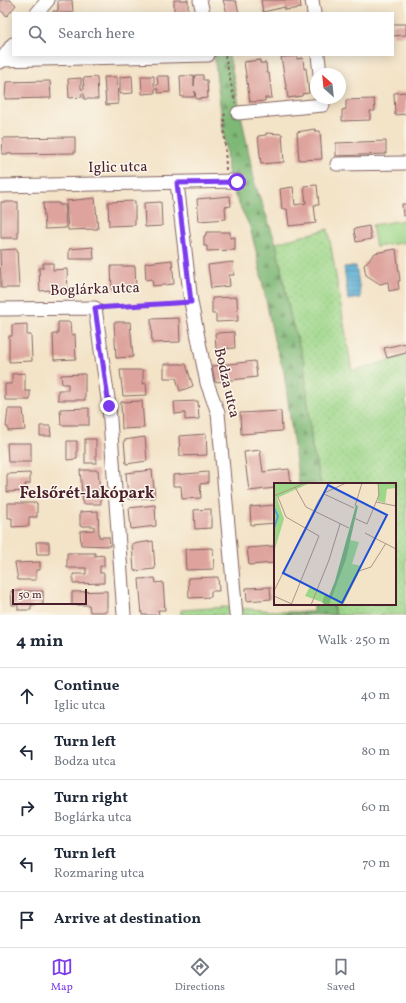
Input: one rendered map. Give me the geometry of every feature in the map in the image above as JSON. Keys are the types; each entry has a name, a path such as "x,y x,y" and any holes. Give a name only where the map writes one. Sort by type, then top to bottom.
{"street":[{"path":"38,12 48,0"},
{"path":"200,0 203,12"},
{"path":"312,0 314,12"},
{"path":"0,61 12,45"},
{"path":"0,61 173,56"},
{"path":"318,56 319,68"},
{"path":"238,113 323,104"},
{"path":"337,164 406,163"},
{"name":"Iglic utca","path":"0,186 232,182"},
{"name":"Bodza utca","path":"177,183 191,302 207,383 218,413 236,615"},
{"path":"95,308 109,406 124,615"},
{"name":"Boglárka utca","path":"0,309 95,308"}],"path":[{"path":"225,56 238,113 224,115 232,182"},
{"name":"Boglárka utca","path":"95,308 191,302"}],"green space":[{"path":"214,56 229,56 255,184 276,243 291,319 304,361 312,446 321,483 299,483 284,372 274,340 257,255 250,227 230,186"},
{"path":"406,220 406,242 376,247 372,225"},
{"path":"328,229 352,371 406,356 406,615 335,615 333,605 396,605 396,483 321,483 312,446 304,361 291,319 276,243"},
{"path":"314,605 333,605 335,615 287,615 287,612 314,612"},
{"path":"225,607 287,612 287,615 181,615 181,610"}],"water":[{"path":"356,266 361,298 348,300 344,267"}],"building":[{"path":"0,0 10,0 16,5 7,16 0,10"},
{"path":"58,0 72,0 73,12 53,12 58,11"},
{"path":"174,0 188,0 188,12 174,12"},
{"path":"223,0 236,1 239,12 227,12"},
{"path":"261,0 300,0 301,8 285,10 285,7 263,12"},
{"path":"394,24 406,24 406,35 394,36"},
{"path":"297,56 297,59 303,58 304,69 306,68 309,93 302,94 302,96 288,98 281,57"},
{"path":"260,60 260,63 266,63 267,73 269,73 272,98 265,98 265,101 250,102 244,62"},
{"path":"194,75 194,86 195,75 203,75 203,80 207,80 208,98 196,99 195,91 194,97 181,97 180,76"},
{"path":"132,76 133,93 120,94 120,77"},
{"path":"141,76 154,76 154,85 158,85 157,76 169,76 170,92 158,93 158,89 155,89 155,93 142,94"},
{"path":"97,77 98,99 84,99 84,94 81,94 82,97 69,98 68,79 81,78 81,89 84,89 83,78"},
{"path":"104,77 117,77 118,104 106,105"},
{"path":"50,81 51,98 5,99 6,82"},
{"path":"406,92 406,114 395,115 394,93"},
{"path":"374,99 375,111 370,111 370,120 342,121 342,110 346,109 346,100"},
{"path":"315,129 315,131 320,131 322,159 299,160 297,132"},
{"path":"266,133 282,134 284,162 261,164 258,136 266,135"},
{"path":"75,137 75,153 2,154 3,138"},
{"path":"386,141 386,154 336,156 336,143"},
{"path":"317,185 319,205 314,205 316,223 289,226 287,209 282,209 280,189 293,187 295,205 306,203 304,186"},
{"path":"230,196 231,206 225,207 226,219 199,221 197,199"},
{"path":"95,198 98,229 68,230 66,201"},
{"path":"135,201 135,225 109,226 108,202"},
{"path":"1,202 18,202 18,238 1,238"},
{"path":"161,202 162,226 145,227 144,203"},
{"path":"43,203 59,203 59,205 65,205 66,228 45,229"},
{"path":"402,204 406,204 406,215 403,216"},
{"path":"369,226 371,239 356,242 354,229"},
{"path":"206,232 230,232 230,238 235,237 235,250 207,251 207,246 204,246 204,236 206,235"},
{"path":"93,247 94,259 69,259 69,249"},
{"path":"17,249 19,288 1,288 0,250"},
{"path":"396,249 400,281 398,281 399,289 389,291 388,282 380,284 366,275 364,265 375,253"},
{"path":"172,260 174,284 153,286 152,279 146,280 145,263"},
{"path":"233,262 234,275 229,275 230,286 211,288 208,265"},
{"path":"43,263 53,263 53,270 67,269 68,292 49,293 49,290 40,291 39,268 43,268"},
{"path":"111,266 135,266 136,289 112,290"},
{"path":"237,297 238,321 216,322 216,314 212,314 212,298"},
{"path":"179,318 180,342 152,343 151,319"},
{"path":"58,322 70,322 71,335 75,334 76,359 54,360 53,334 58,334"},
{"path":"114,322 130,322 133,357 116,358"},
{"path":"27,324 27,335 31,335 32,361 9,362 9,336 12,336 12,325"},
{"path":"234,332 235,348 216,349 215,333"},
{"path":"406,343 406,353 387,358 384,348"},
{"path":"255,361 257,377 215,382 212,366"},
{"path":"164,364 186,364 193,386 180,391 176,378 164,378"},
{"path":"120,370 143,370 143,384 146,383 147,395 123,396"},
{"path":"25,373 25,391 30,391 30,400 5,400 5,384 12,384 12,374"},
{"path":"85,374 85,400 58,400 58,390 68,390 68,384 62,384 61,375"},
{"path":"142,401 144,428 122,429 121,402"},
{"path":"198,401 199,419 185,420 185,413 175,414 174,402"},
{"path":"89,408 89,425 61,425 60,409"},
{"path":"8,409 23,409 25,430 8,431 8,427 6,427"},
{"path":"281,411 282,431 241,434 240,413"},
{"path":"40,426 50,426 51,436 40,436"},
{"path":"206,434 207,455 180,456 179,436"},
{"path":"145,437 147,461 126,464 124,440"},
{"path":"85,439 96,439 96,463 85,463"},
{"path":"67,441 77,441 77,459 67,460"},
{"path":"7,443 31,443 31,462 8,462"},
{"path":"260,450 263,472 289,469 291,483 274,483 274,488 249,491 244,452"},
{"path":"80,470 98,470 101,504 83,504"},
{"path":"152,470 155,498 128,499 126,473"},
{"path":"208,472 208,483 200,484 201,498 182,499 181,486 173,486 173,475"},
{"path":"30,473 30,484 25,484 26,491 7,492 7,474"},
{"path":"8,503 37,503 37,517 29,517 29,526 12,527 12,518 8,518"},
{"path":"155,505 156,526 131,529 129,508"},
{"path":"274,505 274,523 251,525 250,507"},
{"path":"211,509 211,528 195,529 194,510"},
{"path":"98,511 99,537 109,537 110,546 81,545 80,531 94,530 94,526 80,526 80,512"},
{"path":"153,541 155,569 134,571 132,544"},
{"path":"36,542 49,542 49,554 37,554"},
{"path":"274,546 274,563 249,565 247,548"},
{"path":"213,548 214,569 186,570 185,549"},
{"path":"67,553 95,553 95,556 104,555 104,566 100,566 100,573 104,573 104,583 73,584 73,574 86,574 86,568 67,568"},
{"path":"40,562 40,570 36,570 36,580 18,580 15,563"},
{"path":"218,577 219,591 211,591 211,597 189,598 188,578"},
{"path":"155,578 156,583 163,582 165,610 158,610 159,615 142,615 139,579"},
{"path":"270,587 271,599 247,601 246,588"},
{"path":"11,591 43,591 43,604 31,605 31,610 18,610 18,605 12,605"},
{"path":"107,591 107,612 90,612 89,605 72,605 72,592"}],"district":[{"name":"Felsőrét-lakópark","path":"87,494"}],"route":[{"path":"109,406 95,308 191,302 177,183 237,182"}]}
